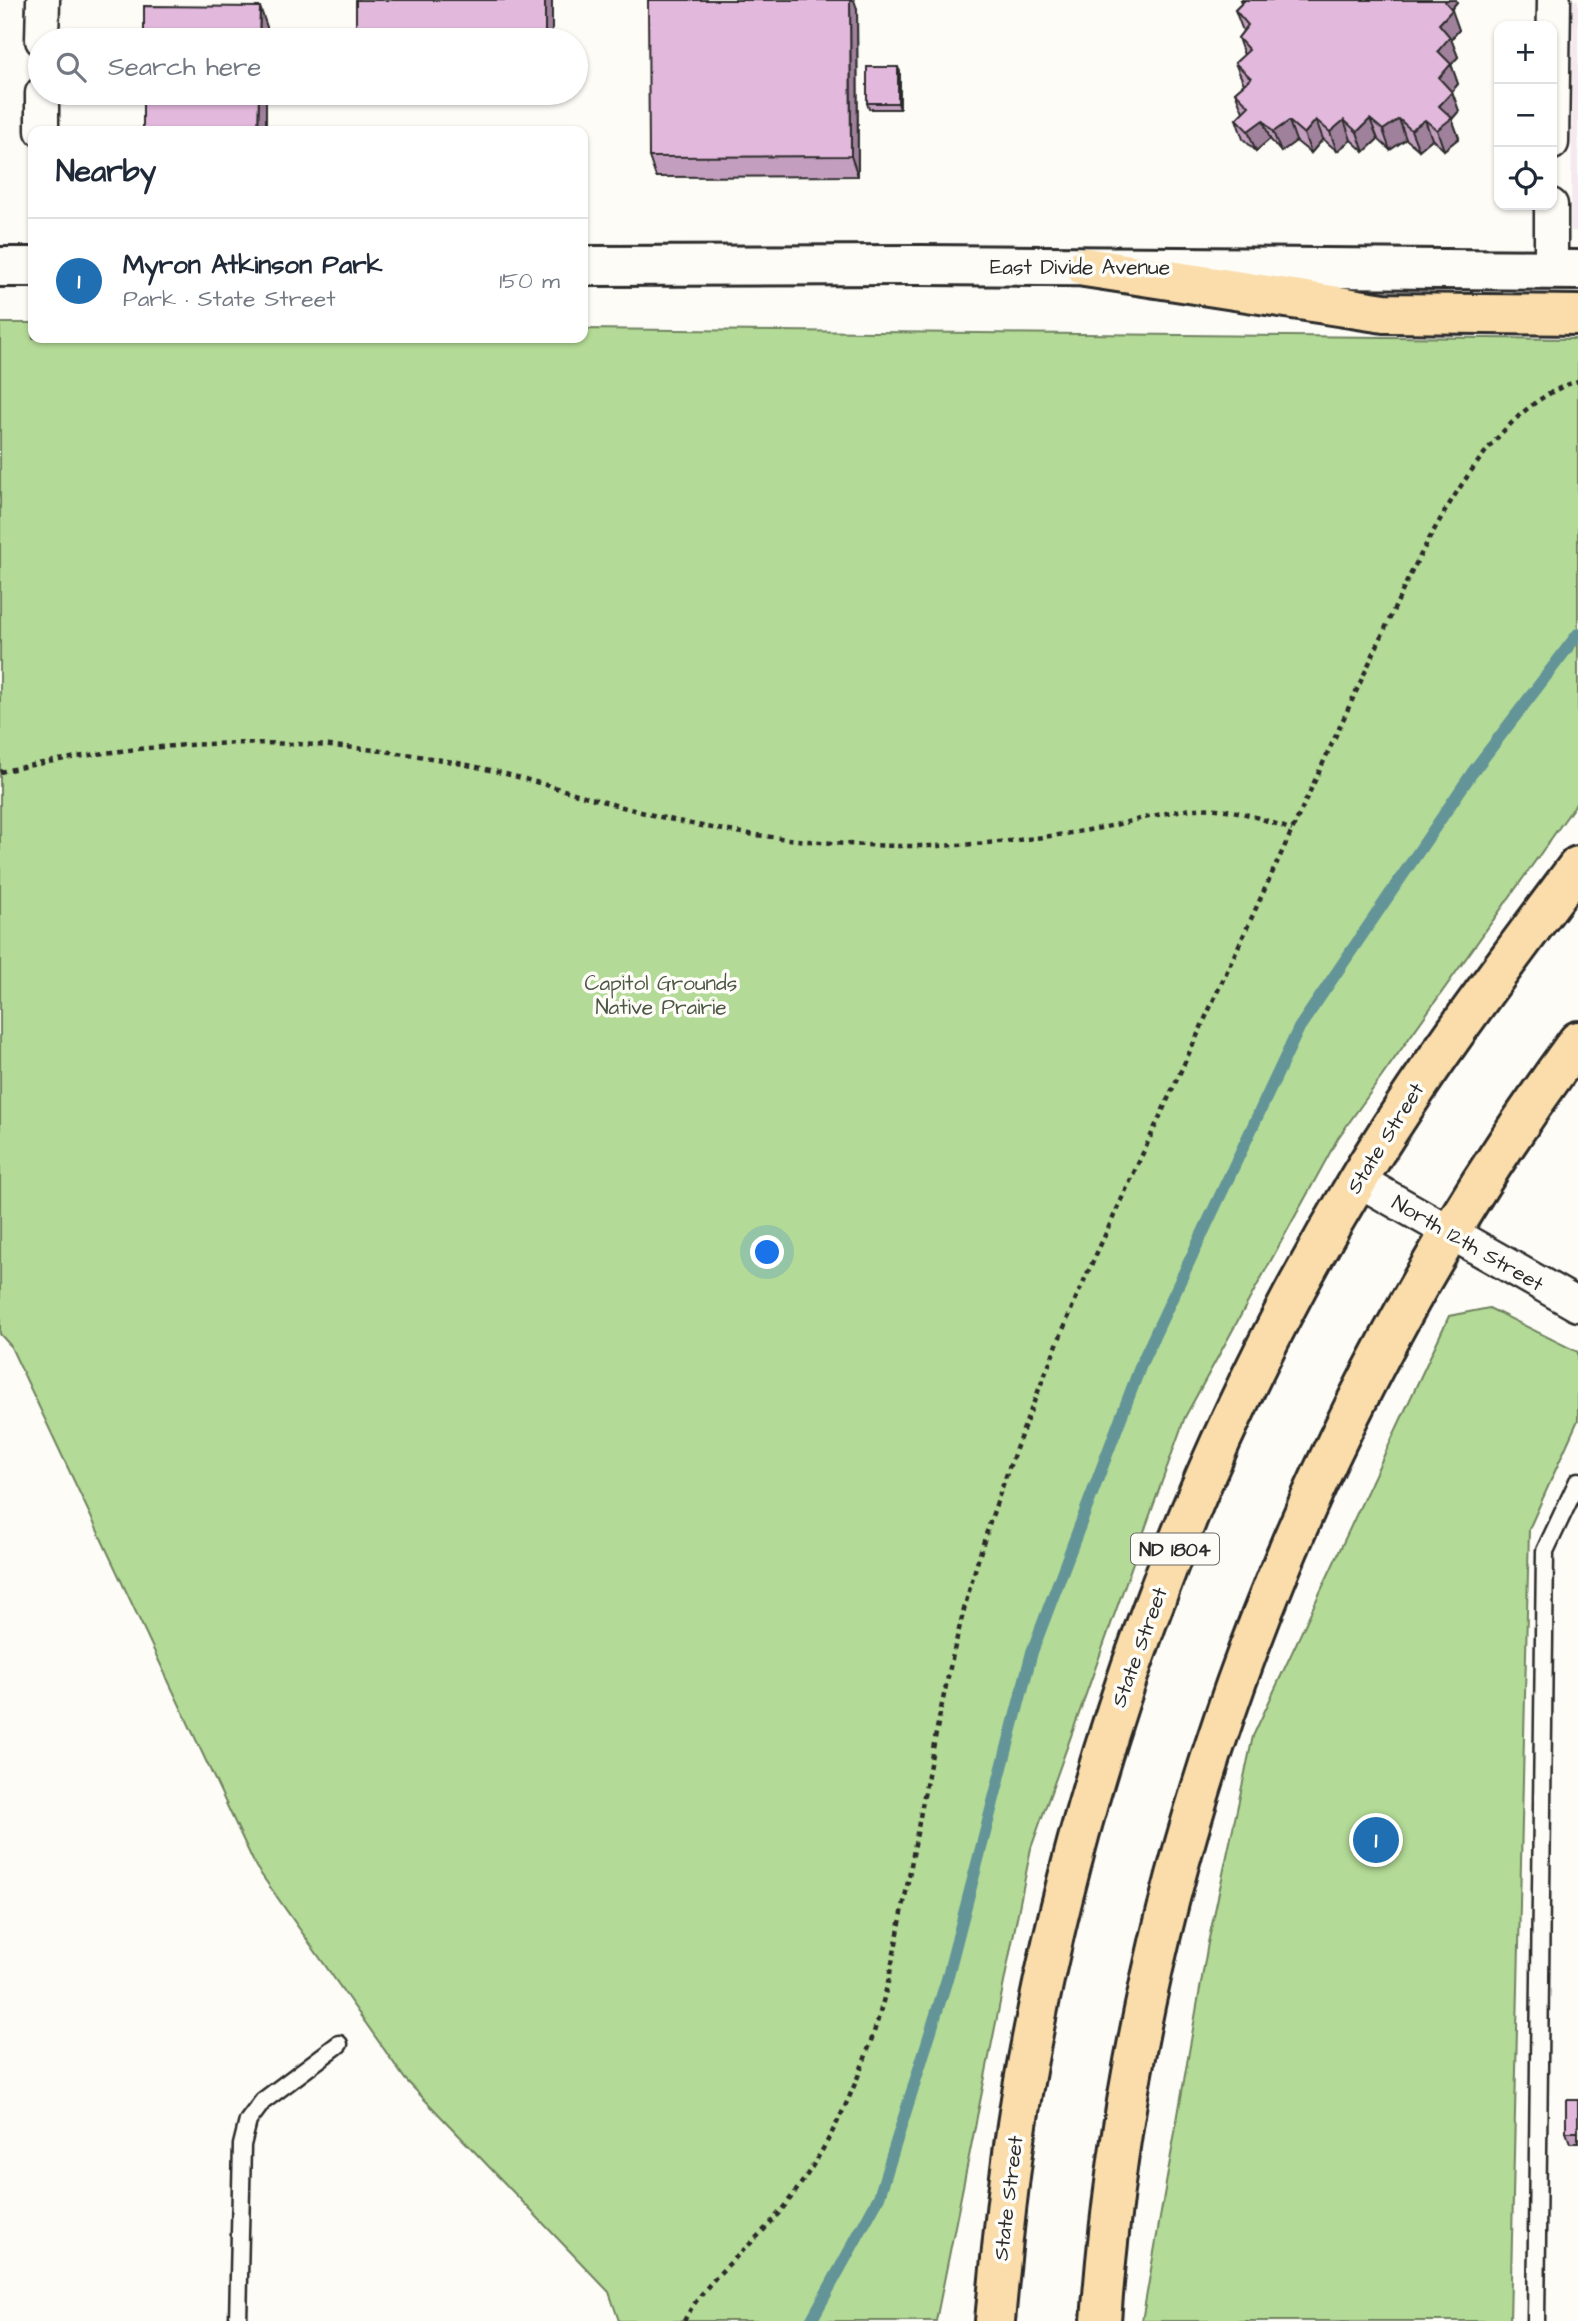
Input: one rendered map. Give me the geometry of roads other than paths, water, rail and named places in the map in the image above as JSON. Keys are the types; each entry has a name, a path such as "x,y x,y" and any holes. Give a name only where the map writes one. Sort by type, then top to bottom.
{"main road":[{"path":"1085,267 1384,313 1578,315"},
{"name":"State Street","path":"995,2321 1021,2099 1053,1937 1093,1783 1135,1655 1203,1479 1263,1349 1358,1180 1425,1074 1578,866"},
{"path":"1101,2321 1108,2230 1139,2029 1172,1889 1213,1750 1264,1609 1323,1467 1388,1340 1449,1233 1522,1119 1578,1041"}],"street":[{"path":"43,0 43,28"},
{"path":"1553,84 1554,0"},
{"path":"42,105 42,126"},
{"path":"1552,210 1564,270"},
{"name":"East Divide Avenue","path":"588,266 1564,270"},
{"path":"0,267 28,267"},
{"name":"North 12th Street","path":"1358,1180 1578,1305"}],"lane":[{"path":"1536,2321 1545,1551 1578,1481"},
{"path":"238,2321 242,2145 248,2122 263,2101 281,2085 339,2045"}],"waterway":[{"path":"811,2321 879,2197 947,1979 1032,1652 1142,1362 1299,1028 1472,773 1578,634"}],"place":[{"name":"Myron Atkinson Park","path":"1376,1840"}],"park label":[{"name":"Capitol Grounds Native Prairie","path":"661,995"}]}
